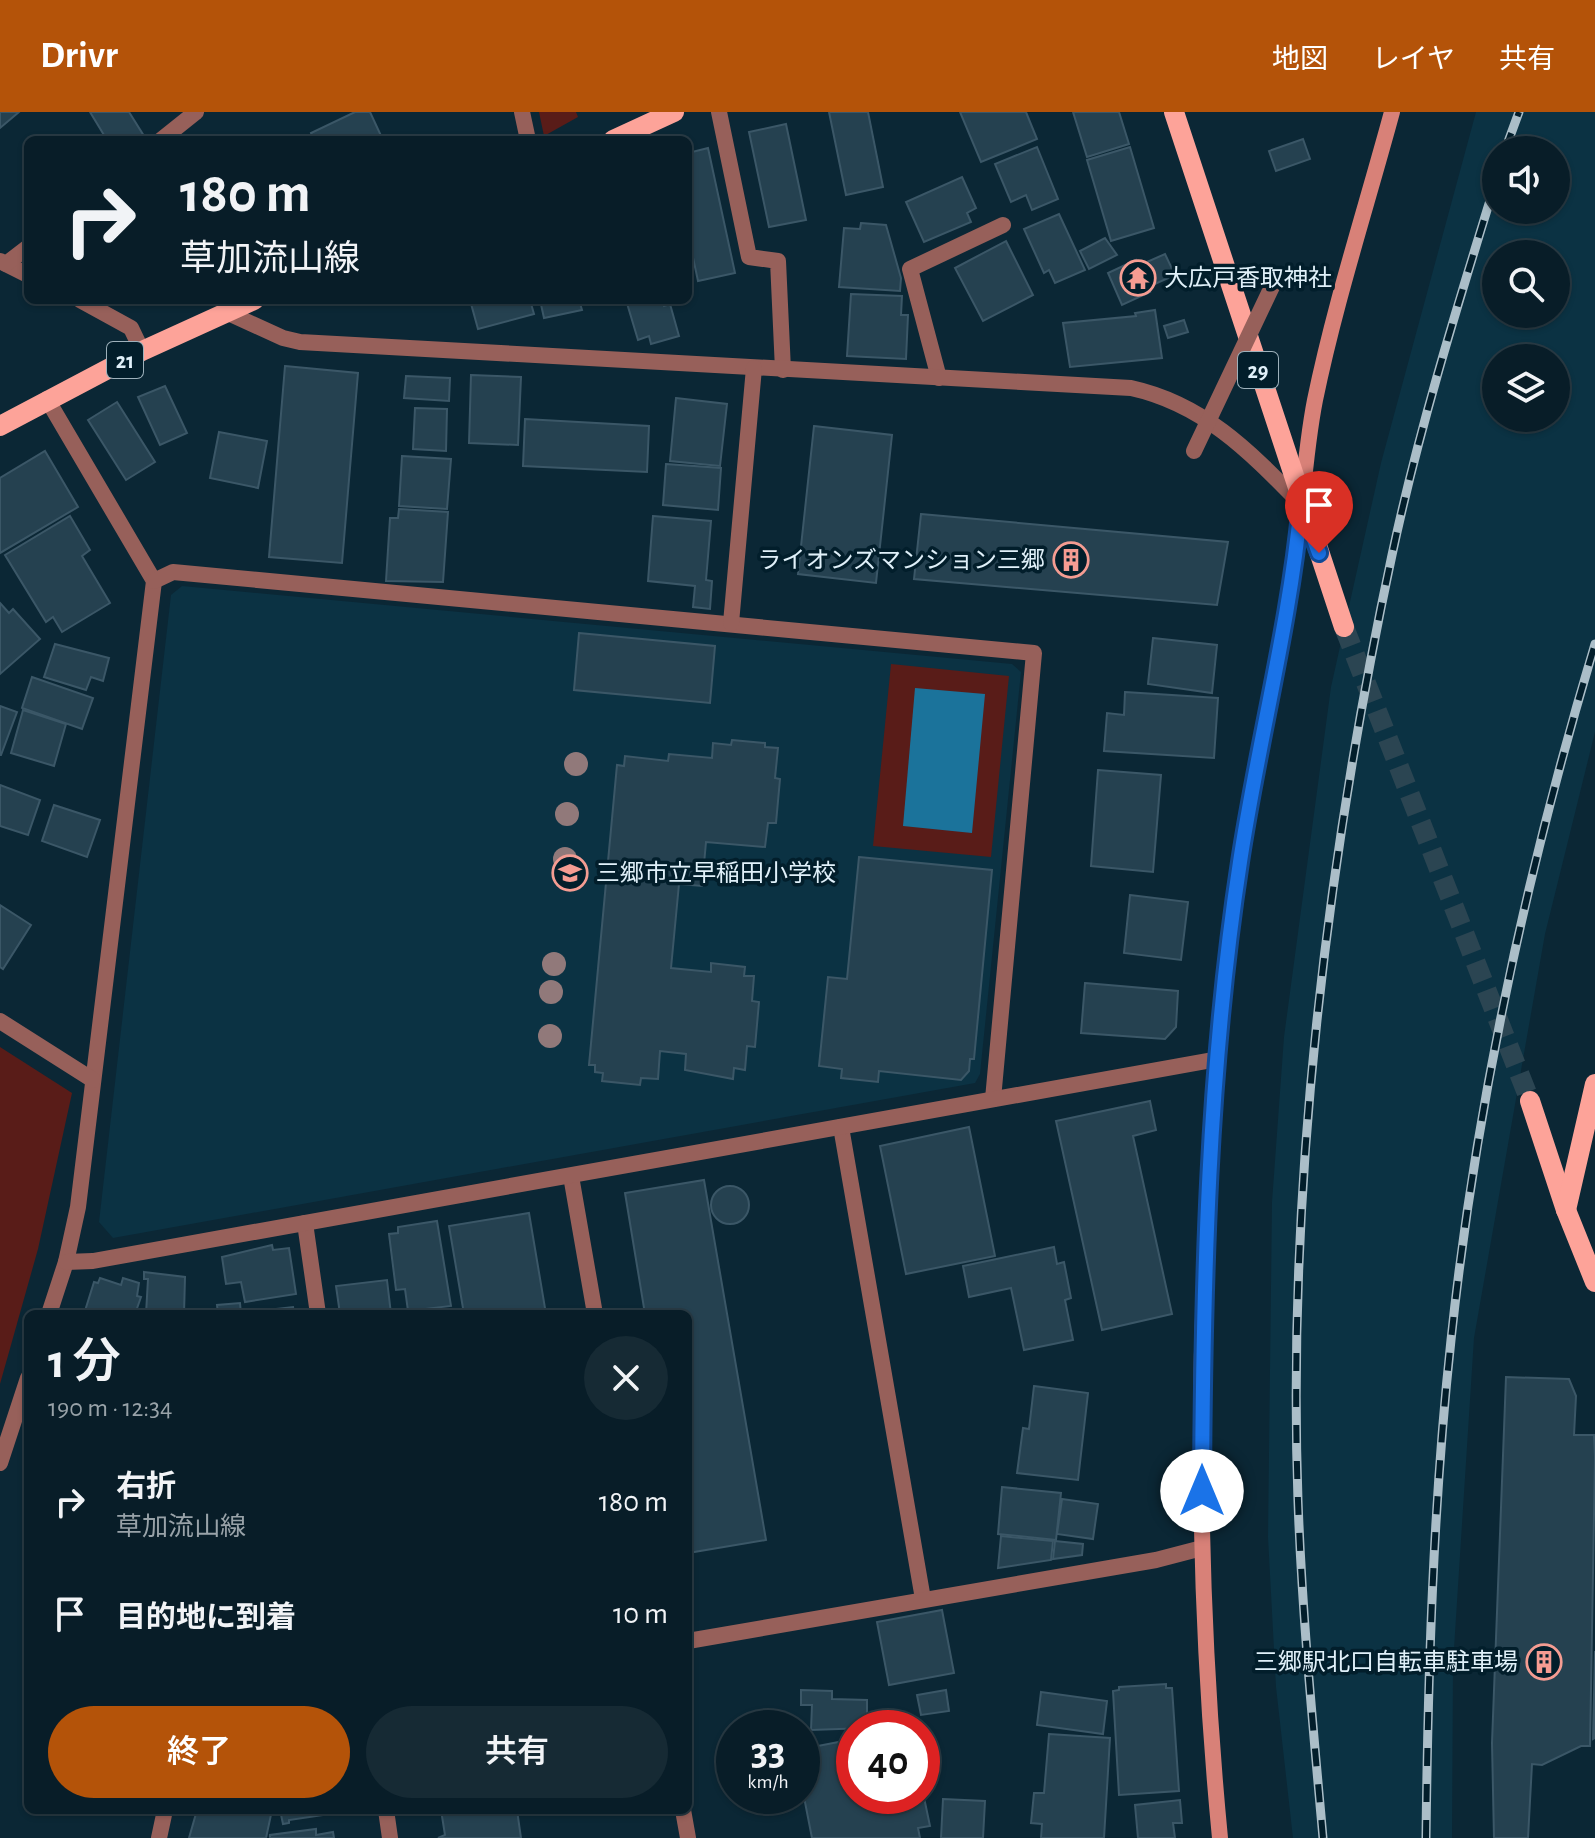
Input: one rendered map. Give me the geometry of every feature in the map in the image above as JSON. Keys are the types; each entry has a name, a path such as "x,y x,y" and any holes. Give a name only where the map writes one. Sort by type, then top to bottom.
{"main road":[{"path":"622,136 674,112"},
{"name":"29","path":"1174,112 1344,627"},
{"name":"21","path":"0,426 142,351 245,304"},
{"path":"1566,1210 1595,1084"},
{"path":"1530,1101 1566,1210 1595,1282"}],"street":[{"path":"166,136 196,112"},
{"path":"522,112 527,136"},
{"path":"719,112 749,257 778,261 783,370"},
{"path":"1220,1838 1207,1709 1202,1548 1203,1319 1218,1059 1240,864 1289,601 1307,447 1326,349 1392,112"},
{"path":"939,378 910,269 1003,225"},
{"path":"3,263 24,250"},
{"path":"3,263 24,273"},
{"path":"1194,451 1278,274"},
{"path":"87,304 131,328 142,351"},
{"path":"226,312 283,338 300,342 1131,388 1163,395 1185,405 1237,439 1301,504"},
{"path":"731,623 754,368"},
{"path":"47,399 154,581 78,1207 66,1262 50,1310"},
{"path":"154,581 173,572 1034,653 993,1099"},
{"path":"0,1021 93,1080"},
{"path":"66,1262 93,1261 1218,1059"},
{"path":"841,1127 923,1599"},
{"path":"571,1176 594,1310"},
{"path":"305,1223 317,1310"},
{"path":"0,1463 24,1390"},
{"path":"692,1640 1156,1560 1202,1548"},
{"path":"159,1838 164,1814"},
{"path":"387,1814 390,1838"},
{"path":"684,1814 688,1838"}],"shaded area":[{"path":"539,112 576,112 578,117 544,136"},
{"path":"1476,112 1595,112 1595,732 1545,934 1474,1338 1453,1664 1452,1838 1293,1838 1276,1687 1268,1537 1272,1202 1284,1037 1331,687 1381,463"},
{"name":"三郷市立早稲田小学校","path":"182,586 1012,664 1021,672 980,1074 975,1083 113,1238 99,1222 171,595"},
{"path":"891,664 1009,676 991,857 873,846"},
{"path":"0,1047 72,1093 38,1249 0,1384"}],"water":[{"path":"915,688 985,694 972,833 903,826"}],"building":[{"path":"0,112 19,112 0,128"},
{"path":"90,112 129,112 144,136 105,136"},
{"path":"355,112 370,112 381,136 312,136 311,133"},
{"path":"829,112 868,112 883,187 846,195"},
{"path":"960,112 1026,112 1037,139 981,162"},
{"path":"1073,112 1119,112 1129,144 1087,157"},
{"path":"786,124 806,220 769,227 749,132"},
{"path":"1303,139 1310,159 1276,171 1269,151"},
{"path":"1037,147 1058,199 1032,210 1026,195 1011,202 995,164"},
{"path":"1130,147 1154,228 1111,241 1087,160"},
{"path":"708,148 735,273 698,281 692,253 692,152"},
{"path":"962,177 976,208 967,213 971,222 924,242 906,202"},
{"path":"1059,214 1085,270 1055,283 1049,270 1044,273 1024,229"},
{"path":"861,223 886,225 901,278 900,291 839,287 844,228 860,229"},
{"path":"1105,238 1117,255 1089,269 1080,251"},
{"path":"1006,241 1033,295 983,321 955,268"},
{"path":"1165,254 1175,275 1148,287 1150,292 1122,305 1108,273 1136,260 1138,266"},
{"path":"851,294 902,296 901,315 908,315 906,359 847,356"},
{"path":"471,304 531,304 534,314 478,329"},
{"path":"541,304 580,304 582,310 544,318"},
{"path":"627,304 670,304 679,336 651,344 649,336 638,340"},
{"path":"1155,310 1162,358 1070,367 1063,323 1136,316 1135,313"},
{"path":"1184,320 1188,332 1168,338 1164,326"},
{"path":"285,366 358,373 342,563 269,557"},
{"path":"471,375 521,377 518,445 469,443"},
{"path":"406,376 450,378 449,401 404,398"},
{"path":"165,386 187,433 160,445 138,397"},
{"path":"676,398 727,404 720,466 670,461"},
{"path":"117,402 155,462 126,480 88,420"},
{"path":"415,408 447,409 446,451 413,449"},
{"path":"525,419 649,426 647,472 523,466"},
{"path":"814,426 892,435 876,583 798,574"},
{"path":"219,432 267,441 258,488 210,478"},
{"path":"45,451 78,507 0,553 0,478"},
{"path":"402,456 451,459 447,509 399,506"},
{"path":"666,464 721,468 718,510 663,505"},
{"path":"399,509 448,512 443,582 386,581 390,518 398,518"},
{"name":"ライオンズマンション三郷","path":"921,514 1228,542 1217,605 914,579"},
{"path":"70,516 90,550 82,556 110,603 62,632 53,617 46,622 5,555"},
{"path":"653,516 711,521 706,580 712,581 710,609 693,607 695,586 648,581"},
{"path":"0,603 9,613 13,609 40,639 0,674"},
{"path":"579,633 715,646 710,703 574,690"},
{"path":"1153,638 1217,645 1212,693 1148,684"},
{"path":"55,644 109,658 103,681 91,677 86,690 44,677"},
{"path":"32,677 93,698 82,729 22,708"},
{"path":"1125,692 1218,698 1214,758 1104,751 1107,713 1124,715"},
{"path":"0,706 17,712 1,755 0,755"},
{"path":"23,710 66,724 54,766 11,753"},
{"path":"732,740 765,743 765,747 778,748 775,778 780,779 776,823 768,823 765,847 706,842 702,886 679,884 671,968 711,972 711,963 745,967 744,976 754,976 752,1001 759,1002 755,1047 747,1046 745,1070 734,1068 733,1079 685,1070 686,1054 660,1051 658,1079 641,1078 640,1085 602,1081 603,1073 595,1072 595,1065 589,1065 617,765 624,766 625,756 668,761 669,754 712,758 713,743 731,745"},
{"path":"1098,770 1161,775 1153,872 1091,866"},
{"path":"0,785 40,800 28,835 0,826"},
{"path":"54,805 100,820 87,857 42,841"},
{"path":"859,857 992,870 974,1059 970,1059 969,1071 961,1080 879,1071 878,1082 841,1078 842,1069 819,1066 828,977 847,979"},
{"path":"1130,895 1188,902 1181,960 1124,953"},
{"path":"0,905 31,925 3,969 0,967"},
{"path":"1085,983 1178,991 1176,1027 1165,1039 1081,1033"},
{"path":"1150,1101 1156,1130 1133,1136 1172,1314 1102,1330 1056,1121"},
{"path":"969,1127 995,1256 906,1274 880,1146"},
{"path":"704,1180 766,1540 692,1552 692,1310 644,1310 625,1193"},
{"path":"730,1186 743,1192 749,1205 743,1218 730,1224 717,1218 711,1205 717,1192"},
{"path":"529,1213 545,1310 463,1310 449,1226"},
{"path":"437,1221 451,1306 408,1310 405,1289 396,1290 389,1234 398,1233 398,1227"},
{"path":"272,1245 273,1250 289,1248 296,1294 245,1302 241,1282 226,1284 222,1257"},
{"path":"1054,1247 1057,1264 1064,1262 1071,1298 1065,1300 1073,1340 1024,1350 1011,1288 969,1297 963,1266"},
{"path":"144,1272 185,1277 184,1310 146,1310 148,1279 144,1279"},
{"path":"100,1278 121,1285 123,1278 139,1283 137,1296 141,1297 136,1310 85,1310 94,1282 98,1283"},
{"path":"387,1280 391,1310 339,1310 336,1286"},
{"path":"240,1303 241,1310 218,1310 217,1305"},
{"path":"293,1307 293,1310 266,1310"},
{"name":"三郷駅北口自転車駐車場","path":"1506,1377 1569,1379 1576,1396 1574,1435 1594,1435 1590,1746 1581,1746 1542,1765 1532,1764 1528,1838 1494,1838 1492,1743"},
{"path":"1034,1386 1088,1393 1078,1480 1017,1473 1023,1428 1029,1429"},
{"path":"1002,1487 1061,1493 1056,1540 998,1534"},
{"path":"1062,1499 1098,1504 1093,1539 1057,1534"},
{"path":"1001,1536 1053,1541 1051,1560 998,1568"},
{"path":"1055,1541 1083,1544 1082,1555 1053,1559"},
{"path":"942,1610 954,1673 889,1685 877,1622"},
{"path":"1595,1651 1595,1738 1593,1739"},
{"path":"1166,1684 1166,1688 1172,1688 1179,1791 1119,1795 1113,1691 1119,1690 1119,1687"},
{"path":"801,1690 832,1691 832,1699 867,1700 867,1710 836,1710 836,1729 820,1730 820,1710 812,1710 812,1705 801,1705"},
{"path":"946,1690 949,1711 920,1710 917,1695"},
{"path":"1041,1692 1107,1701 1103,1734 1037,1725"},
{"path":"1049,1734 1110,1738 1104,1838 1041,1838 1042,1824 1031,1823 1034,1793 1044,1793"},
{"path":"836,1742 836,1814 927,1814 930,1826 918,1828 920,1838 812,1838 807,1814 820,1814 820,1746"},
{"path":"943,1799 985,1801 983,1838 941,1838"},
{"path":"1180,1800 1182,1823 1173,1823 1175,1838 1138,1838 1135,1805"},
{"path":"196,1814 271,1814 266,1838 189,1838"},
{"path":"281,1814 330,1814 289,1820 289,1823 283,1824"},
{"path":"442,1814 518,1814 521,1838 438,1838 445,1835"},
{"path":"316,1829 316,1835 333,1832 334,1838 270,1838 270,1835"}],"tunnel":[{"path":"1344,627 1530,1101"}],"railway":[{"path":"1510,136 1519,112"},
{"path":"1323,1838 1302,1586 1296,1383 1299,1265 1316,1025 1348,787 1392,555 1427,413 1483,224"},
{"path":"1426,1838 1436,1527 1451,1340 1474,1164 1526,902 1595,644"}],"place":[{"name":"大広戸香取神社","path":"1138,278"},
{"name":"ライオンズマンション三郷","path":"1071,560"},
{"name":"三郷市立早稲田小学校","path":"570,873"},
{"name":"三郷駅北口自転車駐車場","path":"1544,1662"}],"route":[{"path":"1202,1491 1203,1319 1218,1059 1240,864 1270,687 1289,601 1301,504 1319,553"}]}
